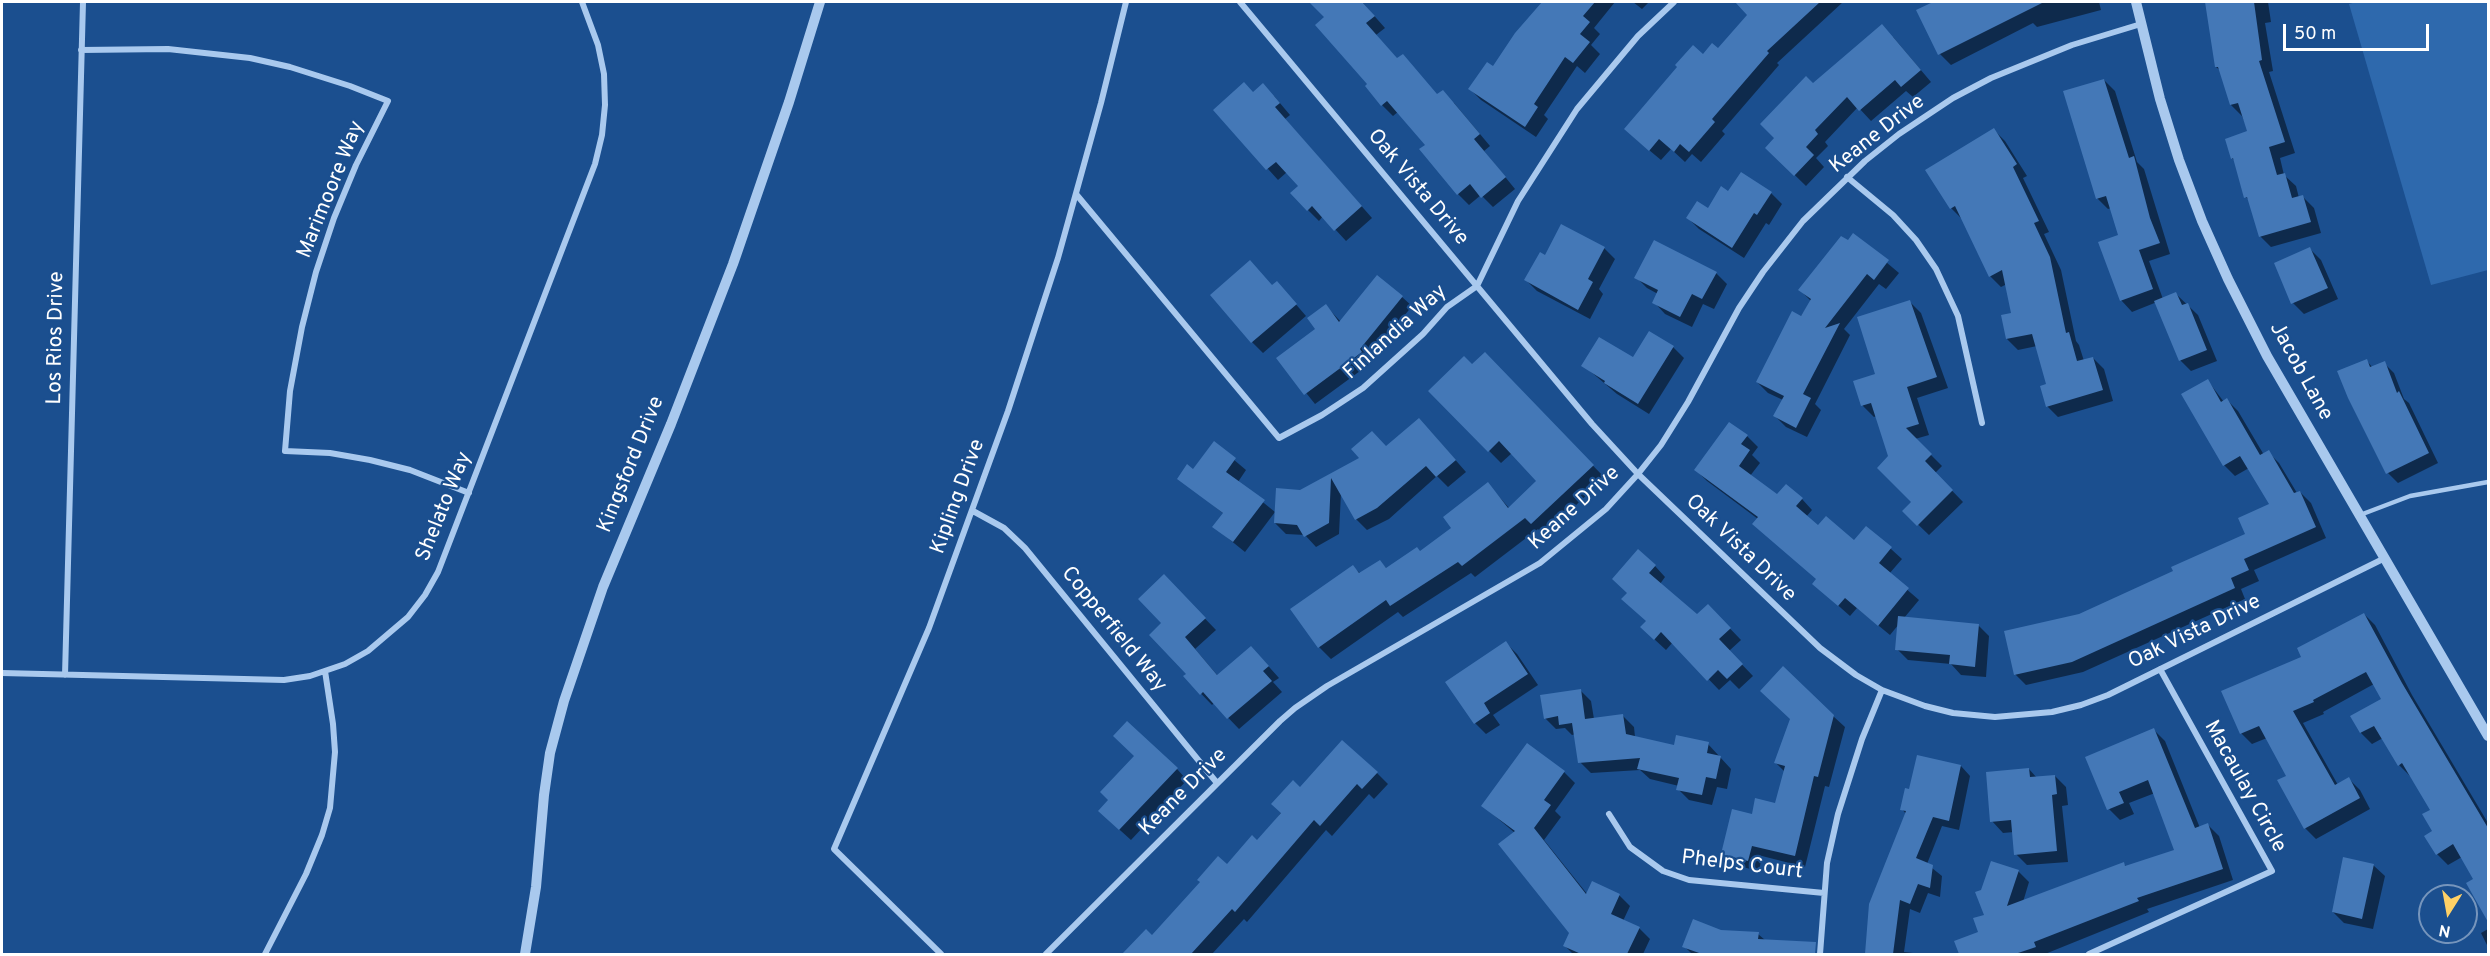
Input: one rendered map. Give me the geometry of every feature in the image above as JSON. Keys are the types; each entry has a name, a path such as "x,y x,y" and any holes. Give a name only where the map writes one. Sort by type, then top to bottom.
{"street":[{"name":"Los Rios Drive","path":"65,675 83,2"},
{"name":"Shelato Way","path":"2,673 271,681 310,676 368,651 408,616 425,595 438,572 595,164 602,135 605,105 604,74 598,45 582,2"},
{"name":"Kingsford Drive","path":"525,954 536,887 550,753 564,701 603,587 671,424 733,264 789,102 820,2"},
{"name":"Kipling Drive","path":"941,954 834,849 924,638 973,511 1012,400 1076,194 1126,2"},
{"name":"Oak Vista Drive","path":"1240,2 1592,424 1638,474 1820,648 1856,675 1882,690 1925,706 1995,717 2024,716 2081,705 2108,695 2385,558"},
{"name":"Finlandia Way","path":"1076,194 1279,438 1322,415 1363,388 1424,334 1447,307 1477,286 1518,201 1577,109 1638,36 1674,2"},
{"name":"Jacob Lane","path":"2136,2 2160,99 2180,160 2219,260 2267,356 2488,735"},
{"name":"Keane Drive","path":"1046,954 1295,708 1327,686 1540,563 1606,509 1661,445 1689,402 1738,308 1763,272 1803,221 1847,177 1899,134 1953,98 1991,78 2072,45 2141,24"},
{"name":"Marimoore Way","path":"81,50 168,49 250,58 291,67 388,101 356,165 334,218 316,272 302,327 290,391 285,451 330,453 370,460 410,470 469,493"},
{"path":"1847,177 1893,215 1916,240 1936,268 1958,316 1982,423"},
{"name":"Copperfield Way","path":"973,511 1004,528 1025,548 1217,783"},
{"name":"Macaulay Circle","path":"2089,954 2272,871 2160,669"},
{"path":"265,954 306,874 330,808 335,752 325,671"},
{"path":"1820,954 1827,863 1838,814 1862,739 1882,690"},
{"name":"Phelps Court","path":"1609,814 1630,846 1663,871 1689,880 1824,893"}],"lane":[{"path":"2360,515 2410,496 2488,482"}],"shaded area":[{"path":"2356,2 2488,2 2488,270 2431,285 2349,4"}],"building":[{"path":"1309,2 1362,2 1375,16 1366,23 1397,58 1403,54 1437,94 1443,90 1480,134 1474,139 1506,177 1481,198 1470,184 1457,195 1419,149 1425,145 1387,101 1381,106 1365,86 1367,84 1315,25 1324,17"},
{"path":"1542,2 1595,2 1583,16 1590,22 1580,34 1590,42 1573,63 1565,57 1534,104 1538,107 1525,127 1468,89 1487,62 1493,66 1515,33"},
{"path":"1735,2 1820,2 1767,51 1769,53 1712,119 1715,122 1689,152 1680,144 1674,152 1659,139 1649,151 1624,129 1693,45 1703,54 1712,43 1718,48 1747,15"},
{"path":"1933,2 2044,2 1938,55 1916,10"},
{"path":"2205,2 2254,2 2262,60 2259,61 2285,142 2269,147 2277,175 2285,173 2292,198 2303,195 2311,222 2259,237 2225,139 2247,131 2238,103 2230,105 2218,67 2215,67"},
{"path":"1882,24 1921,70 1901,87 1895,80 1859,111 1847,97 1815,130 1818,134 1806,147 1814,155 1794,176 1765,148 1774,138 1760,124 1806,76 1813,83"},
{"path":"2104,79 2129,158 2134,156 2150,218 2160,243 2139,250 2153,289 2120,301 2098,242 2118,235 2106,196 2096,199 2063,91"},
{"path":"1244,82 1253,92 1263,83 1280,103 1275,107 1362,206 1334,231 1312,206 1307,211 1290,193 1298,186 1276,162 1266,170 1213,110"},
{"path":"1994,128 2017,164 2013,167 2039,221 2034,223 2050,257 2066,333 2069,332 2077,361 2093,357 2103,390 2046,407 2040,386 2046,384 2032,334 2006,339 2001,315 2011,313 2002,270 1989,277 1955,206 1950,209 1925,170"},
{"path":"1741,172 1772,192 1757,215 1754,213 1732,248 1686,218 1697,201 1708,208 1721,186 1728,191"},
{"path":"1561,224 1605,247 1588,279 1593,282 1578,310 1524,280 1540,252 1545,255"},
{"path":"1853,233 1889,260 1874,280 1867,274 1825,328 1840,323 1803,394 1811,398 1796,428 1773,416 1784,396 1756,382 1792,311 1801,316 1811,299 1798,290 1841,236 1848,240"},
{"path":"1654,240 1717,272 1702,299 1692,294 1680,317 1652,303 1658,290 1634,278"},
{"path":"2310,247 2328,288 2291,304 2274,263"},
{"path":"1250,260 1272,285 1277,281 1297,304 1251,343 1210,295"},
{"path":"1377,275 1403,296 1360,349 1362,352 1304,395 1276,358 1315,329 1307,318 1326,304 1339,322"},
{"path":"2176,292 2182,305 2188,303 2207,350 2179,361 2154,301"},
{"path":"1910,300 1937,377 1907,387 1919,424 1906,428 1932,454 1925,461 1953,490 1917,526 1902,511 1911,502 1877,468 1888,456 1871,403 1861,406 1853,381 1875,374 1857,317"},
{"path":"1649,331 1674,346 1638,404 1581,366 1599,337 1633,357"},
{"path":"1485,352 1594,465 1531,524 1525,518 1462,566 1458,562 1390,606 1386,600 1318,648 1290,609 1353,565 1359,573 1380,560 1386,568 1417,547 1420,551 1451,528 1443,517 1488,482 1508,508 1536,481 1499,441 1488,452 1428,391 1464,356 1472,364"},
{"path":"2367,359 2370,367 2385,361 2397,393 2399,391 2429,453 2386,474 2337,371"},
{"path":"2208,379 2221,402 2227,398 2260,455 2269,450 2294,493 2300,491 2316,527 2244,559 2249,570 2231,578 2235,588 2072,662 2014,675 2004,631 2079,614 2173,571 2171,567 2245,534 2238,518 2269,504 2240,456 2223,466 2181,394"},
{"path":"1419,418 1456,460 1436,477 1426,466 1377,508 1355,520 1331,478 1329,523 1304,537 1297,525 1274,523 1276,488 1300,490 1359,458 1351,449 1372,431 1386,446"},
{"path":"1729,422 1748,435 1741,444 1750,450 1739,466 1777,494 1786,484 1803,498 1796,506 1818,525 1826,516 1854,540 1866,526 1892,547 1879,563 1909,588 1878,626 1845,598 1838,606 1812,584 1816,579 1752,524 1758,517 1694,470"},
{"path":"1214,441 1236,458 1226,472 1265,500 1233,542 1212,527 1223,513 1177,479 1187,464 1193,469"},
{"path":"1638,549 1656,565 1649,573 1697,614 1708,604 1731,628 1719,639 1743,664 1727,679 1718,670 1707,681 1661,632 1654,640 1640,627 1646,621 1621,599 1627,593 1612,579"},
{"path":"1164,574 1206,618 1185,637 1217,675 1251,646 1269,666 1263,671 1272,681 1227,719 1203,692 1200,695 1183,676 1186,674 1149,635 1161,623 1138,599"},
{"path":"2364,613 2402,683 2488,828 2488,922 2478,904 2478,884 2467,884 2473,879 2453,844 2436,855 2424,836 2432,831 2422,814 2430,810 2402,763 2398,766 2374,726 2360,733 2350,716 2381,699 2366,672 2313,700 2314,702 2293,711 2335,785 2349,777 2360,798 2304,829 2277,780 2286,776 2259,726 2240,734 2221,691 2301,657 2297,648"},
{"path":"1898,616 1979,624 1975,667 1949,664 1950,655 1895,650"},
{"path":"1506,641 1528,674 1484,703 1490,713 1474,724 1445,682"},
{"path":"1783,666 1834,715 1818,777 1814,776 1795,856 1752,846 1748,861 1721,854 1732,809 1752,814 1755,798 1775,803 1785,766 1774,763 1790,719 1760,691"},
{"path":"1581,689 1585,719 1623,714 1626,734 1674,745 1676,735 1709,742 1707,753 1721,756 1716,779 1706,777 1702,795 1676,790 1679,778 1637,769 1640,758 1578,763 1572,723 1559,725 1558,716 1544,719 1540,695"},
{"path":"1127,721 1178,768 1119,830 1098,811 1108,800 1100,792 1134,756 1113,736"},
{"path":"2154,728 2195,828 2208,823 2223,869 2137,898 2139,901 2034,942 2036,947 2015,954 1959,954 1954,941 1978,932 1973,918 1984,915 1975,892 1981,890 1991,861 2019,870 2007,906 2124,862 2125,866 2174,850 2148,780 2119,792 2124,803 2107,810 2085,757"},
{"path":"1342,740 1378,772 1362,789 1357,784 1320,826 1314,820 1235,912 1232,909 1191,954 1122,954 1146,929 1152,935 1200,882 1197,880 1218,856 1227,864 1252,835 1257,840 1281,813 1271,804 1293,780 1300,787"},
{"path":"1527,743 1565,771 1544,800 1551,805 1534,828 1586,894 1592,881 1620,894 1611,914 1640,927 1627,954 1581,954 1563,946 1569,933 1498,844 1515,831 1481,806"},
{"path":"1917,755 1961,765 1949,821 1933,817 1916,858 1933,865 1930,888 1918,884 1910,904 1900,900 1893,954 1865,954 1869,904 1906,811 1900,810 1905,788 1909,789"},
{"path":"2029,768 2030,777 2055,775 2057,794 2052,795 2057,851 2014,855 2011,820 1990,822 1986,772"},
{"path":"2343,857 2374,864 2362,919 2332,912"},
{"path":"1693,919 1721,930 1759,932 1758,939 1816,942 1815,954 1702,954 1682,947"}]}
